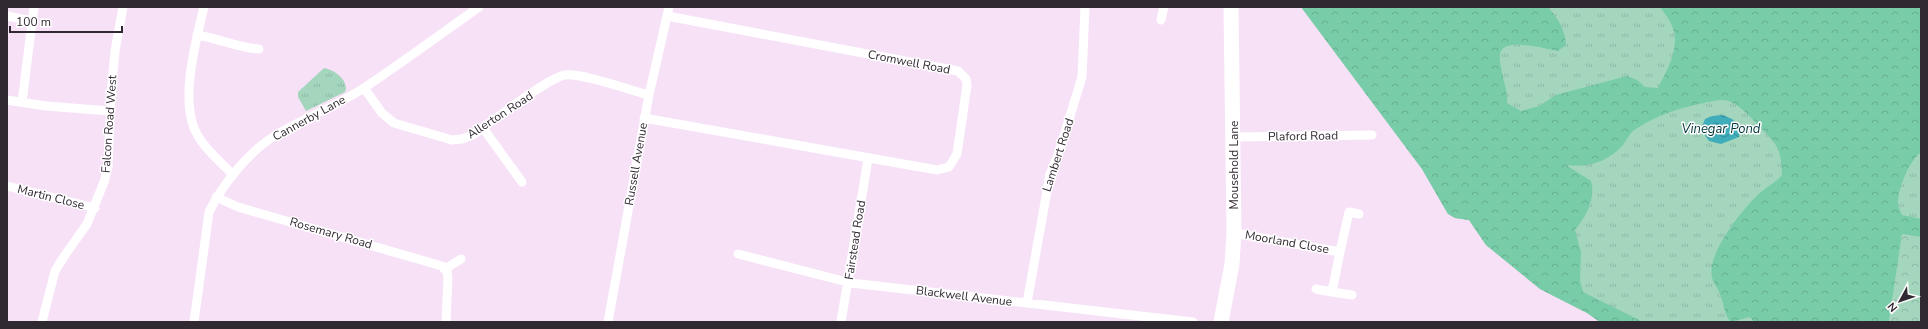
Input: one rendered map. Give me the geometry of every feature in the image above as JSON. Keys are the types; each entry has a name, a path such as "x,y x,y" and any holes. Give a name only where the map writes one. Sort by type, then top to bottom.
{"highway":[{"name":"Mousehold Lane","path":"1221,322 1232,264 1234,233 1234,137 1231,7"}],"street":[{"path":"22,102 31,21 34,7"},
{"name":"Falcon Road West","path":"42,322 55,271 64,255 87,224 95,208 108,168 110,110 115,51 123,7"},
{"path":"204,7 197,36 189,96 191,117 200,138 233,175"},
{"name":"Cannerby Lane","path":"194,322 209,212 216,197 233,175 261,147 275,136 364,88 479,7"},
{"name":"Russell Avenue","path":"608,322 644,118 669,7"},
{"name":"Lambert Road","path":"1027,304 1050,174 1058,155 1082,77 1085,7"},
{"path":"1161,20 1164,7"},
{"path":"7,16 31,21"},
{"name":"Cromwell Road","path":"644,118 868,159 937,170 950,166 957,154 968,85 963,74 952,70 667,16"},
{"path":"197,36 208,37 259,49"},
{"name":"Allerton Road","path":"364,88 382,113 394,123 452,140 462,139 473,135 548,83 563,76 571,75 588,78 649,95"},
{"path":"7,100 77,109 110,110"},
{"path":"483,128 522,182"},
{"name":"Plaford Road","path":"1234,137 1372,135"},
{"name":"Fairstead Road","path":"841,322 868,159"},
{"name":"Martin Close","path":"7,186 95,208"},
{"name":"Rosemary Road","path":"216,197 238,207 434,263 445,269"},
{"path":"1339,211 1359,214"},
{"name":"Moorland Close","path":"1332,292 1349,212"},
{"name":"Moorland Close","path":"1234,233 1340,252"},
{"name":"Blackwell Avenue","path":"738,254 848,282 1027,304 1193,322"},
{"path":"446,322 448,278 445,269 461,259"},
{"path":"1316,289 1352,295"}],"green space":[{"path":"1301,7 1921,7 1921,322 1600,322 1587,313 1540,289 1486,245 1469,220 1455,218 1448,214 1422,169"},
{"path":"1301,7 1548,7 1560,24 1566,45 1558,51 1528,45 1511,45 1505,47 1500,53 1500,62 1507,103 1521,111 1539,106 1556,95 1627,76 1637,80 1645,87 1658,88 1672,58 1675,42 1671,23 1660,7 1921,7 1921,152 1909,167 1901,187 1898,202 1902,215 1921,219 1921,237 1902,235 1889,322 1754,322 1750,317 1731,322 1725,312 1720,294 1712,277 1712,267 1715,256 1720,244 1745,208 1761,192 1782,175 1779,151 1773,141 1741,108 1732,102 1722,100 1686,107 1644,124 1634,130 1617,151 1604,160 1582,166 1566,165 1591,181 1592,188 1589,207 1575,230 1581,252 1580,281 1583,292 1643,322 1600,322 1587,313 1540,289 1486,245 1469,220 1455,218 1448,214 1422,169"},
{"path":"324,68 332,71 342,78 346,89 345,92 306,111 298,97 298,92"},
{"path":"1902,234 1921,237 1921,322 1889,322"}],"water":[{"name":"Vinegar Pond","path":"1723,115 1732,119 1741,127 1739,137 1721,144 1709,141 1701,129 1705,119 1712,116"}]}
